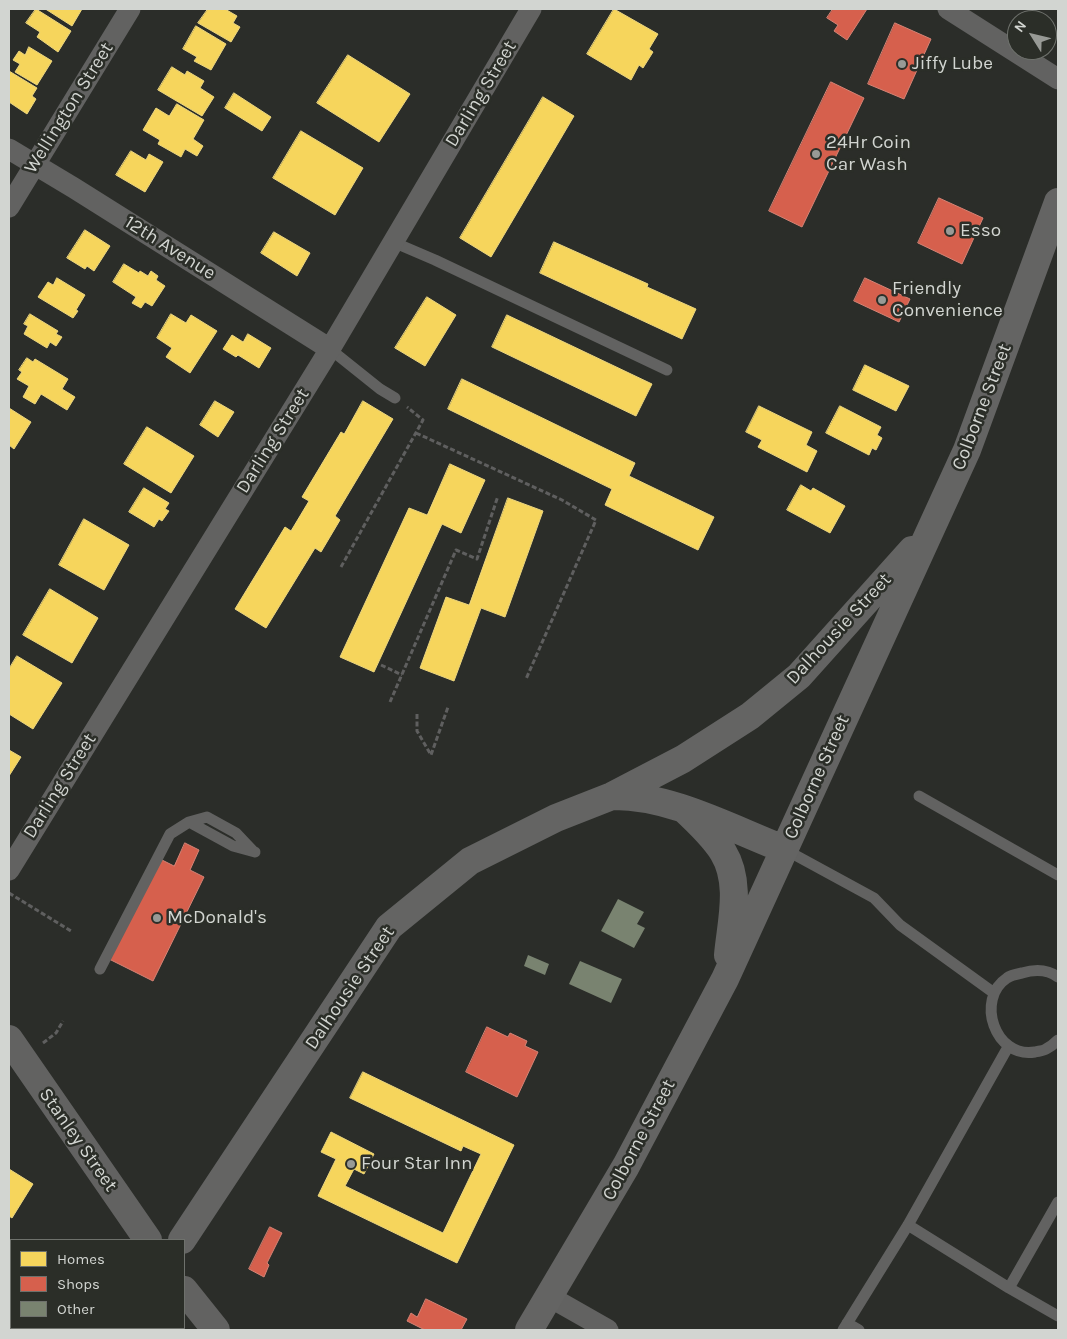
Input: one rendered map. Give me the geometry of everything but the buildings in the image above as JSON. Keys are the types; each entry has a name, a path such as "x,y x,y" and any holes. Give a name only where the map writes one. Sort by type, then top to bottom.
{"main road":[{"name":"Colborne Street","path":"530,1330 626,1166 726,979 967,450 1058,202"},
{"name":"Dalhousie Street","path":"183,1239 389,927 470,861 556,818 612,796 683,759 750,716 799,676 929,530"},
{"name":"Dalhousie Street","path":"612,796 646,798 660,801 784,849"},
{"path":"684,809 706,830 724,853 732,872 734,895 726,979"}],"street":[{"name":"Wellington Street","path":"9,207 130,9"},
{"name":"Darling Street","path":"9,870 330,349 531,9"},
{"path":"948,9 1058,79"},
{"name":"12th Avenue","path":"9,149 330,349"},
{"name":"Stanley Street","path":"16,1049 147,1239"},
{"path":"185,1291 216,1330"},
{"path":"550,1297 608,1330"}],"lane":[{"path":"393,242 436,260 667,370"},
{"path":"330,349 380,389 395,398"},
{"path":"919,796 1058,875"},
{"path":"100,969 170,834 189,822 233,846 255,852"},
{"path":"784,849 874,898 900,925 994,993"},
{"path":"1057,973 1041,970 1028,971 1009,977 994,993 991,1014 995,1031 1008,1047 1020,1052 1030,1053 1046,1050 1058,1040"},
{"path":"859,1330 845,1327 908,1225 1008,1047"},
{"path":"1009,1288 1058,1202"},
{"path":"908,1225 1058,1316"}],"path":[{"path":"341,567 423,420 395,398"},
{"path":"416,433 562,500 596,520 526,679"},
{"path":"390,702 456,550 476,558 498,496"},
{"path":"381,665 402,675"},
{"path":"417,714 417,731 431,755 448,707"},
{"path":"9,893 72,931"},
{"path":"16,1049 56,1033 62,1021"}],"place":[{"name":"Jiffy Lube","path":"902,64"},
{"name":"24Hr Coin Car Wash","path":"816,154"},
{"name":"Esso","path":"950,231"},
{"name":"Friendly Convenience","path":"882,300"},
{"name":"McDonald's","path":"157,918"},
{"name":"Four Star Inn","path":"351,1164"}]}
